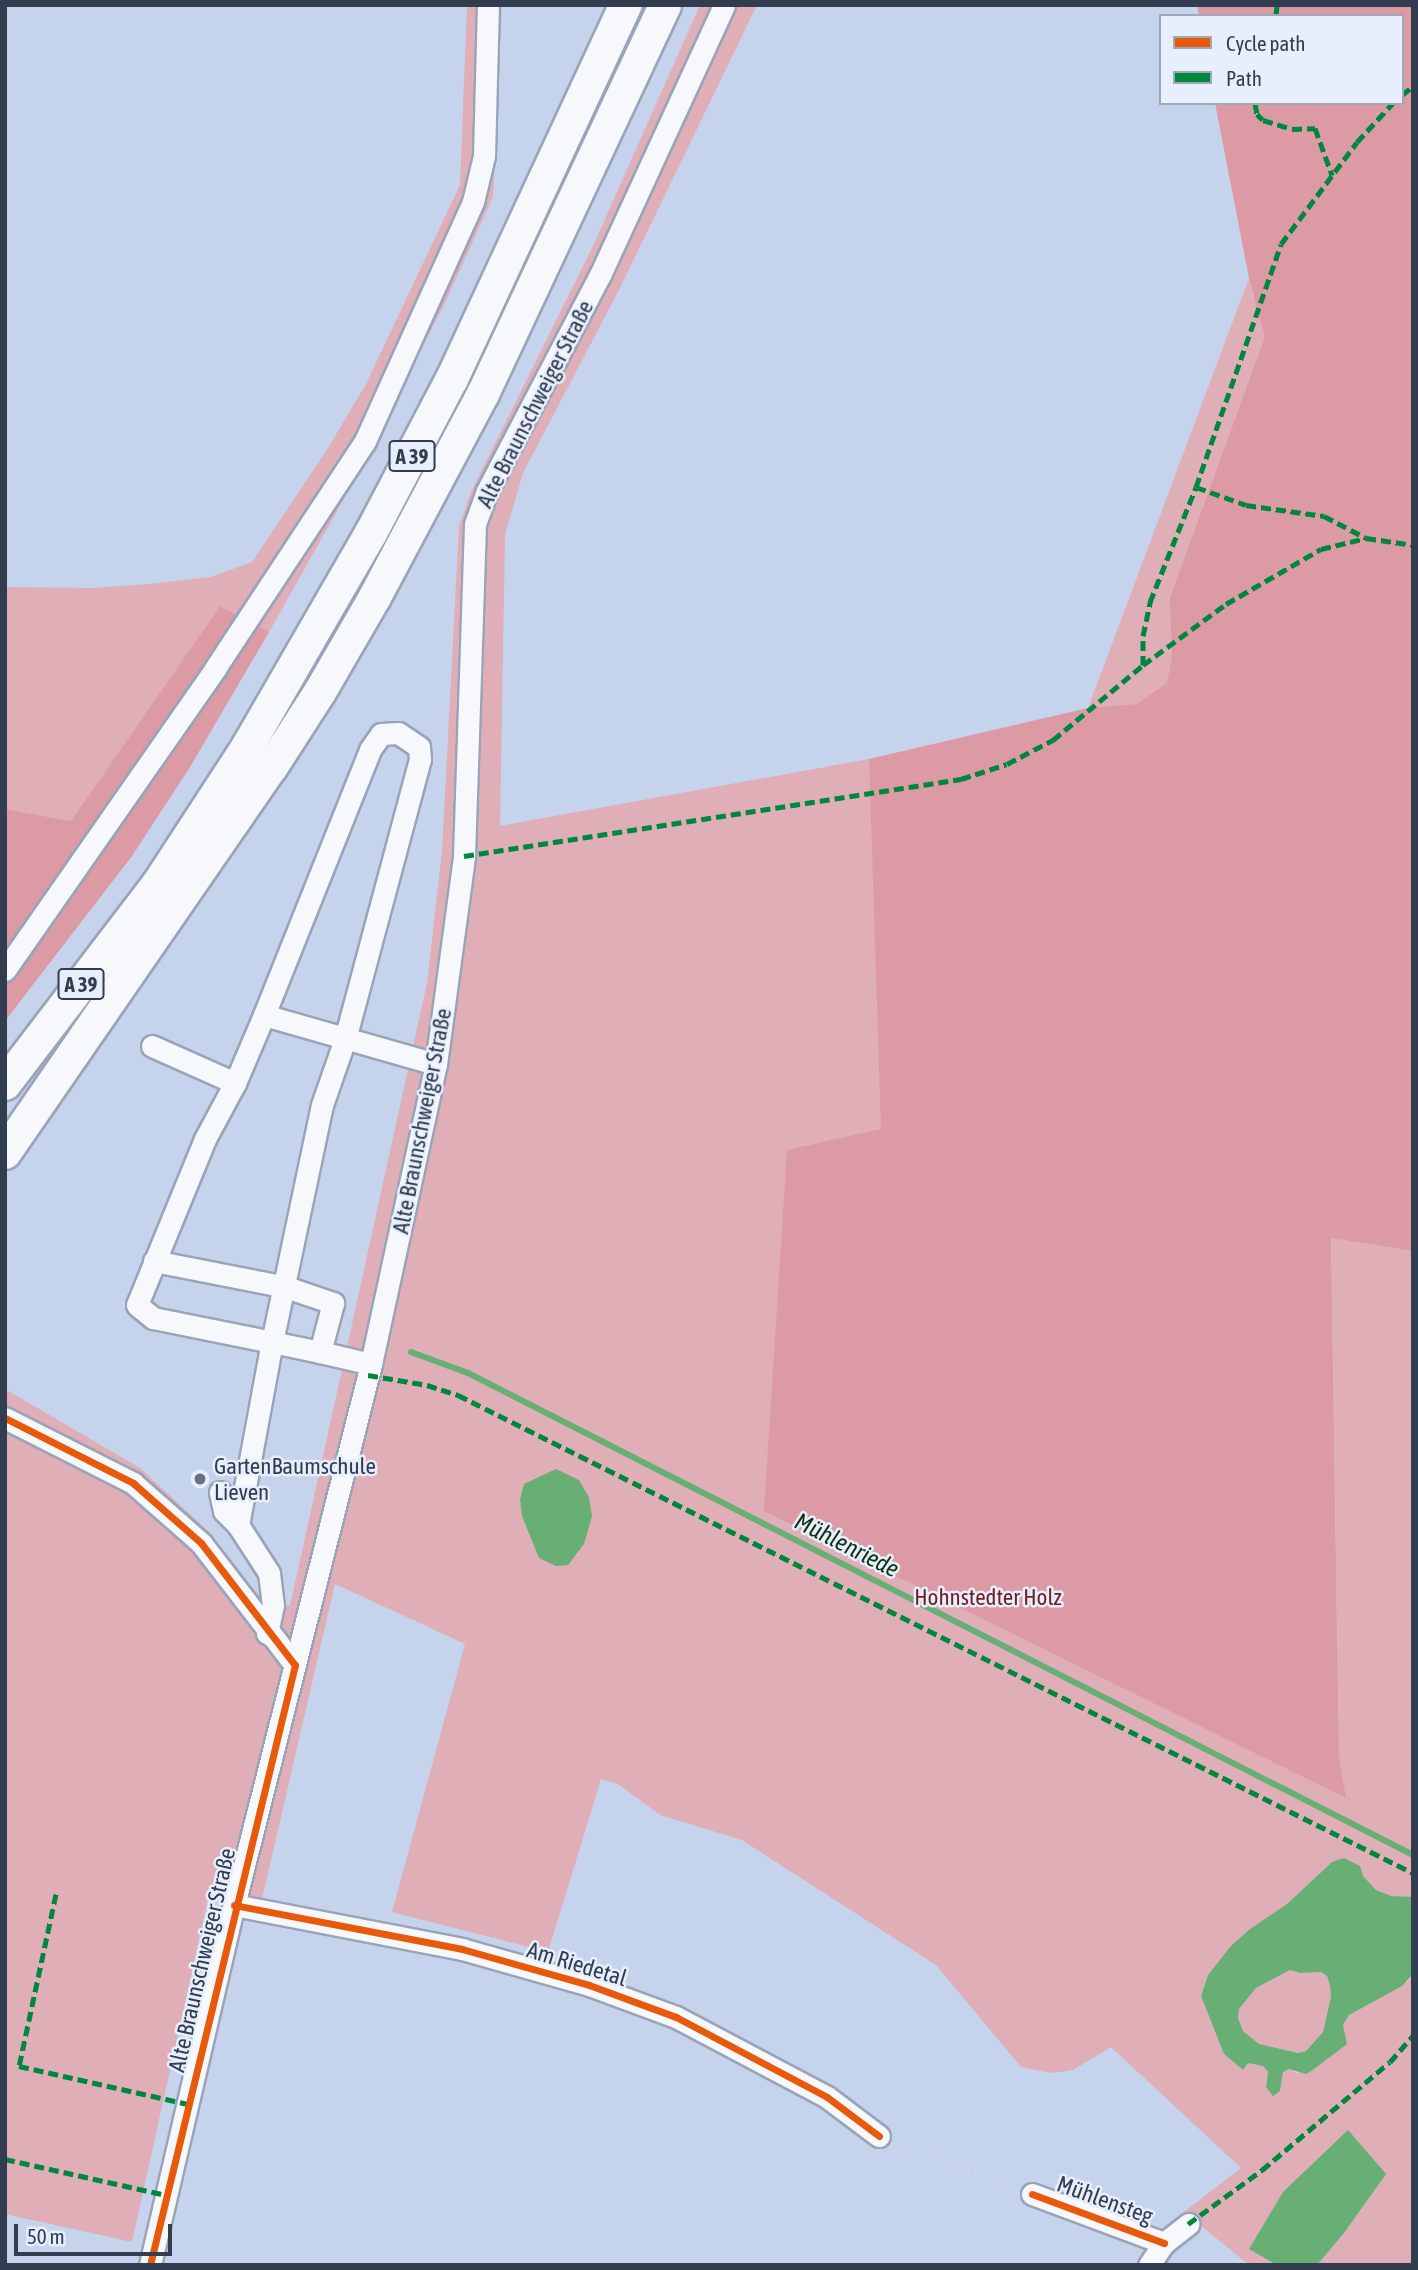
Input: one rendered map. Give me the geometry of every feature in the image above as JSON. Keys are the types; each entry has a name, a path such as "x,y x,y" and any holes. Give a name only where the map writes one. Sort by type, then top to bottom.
{"highway":[{"name":"A 39","path":"5,1084 158,884 248,746 371,533 458,367 626,5"},
{"name":"A 39","path":"5,1153 271,768 368,609 484,394 665,5"}],"street":[{"path":"5,970 216,667 365,441 473,202 484,156 488,5"},
{"name":"Alte Braunschweiger Straße","path":"150,2265 234,1905 371,1364 436,1064 464,856 475,524 487,491 600,275 723,5"},
{"path":"238,1525 272,1342 286,1287 322,1105 345,1039 420,758 419,747 398,733 381,734 370,750 264,1015 235,1083 205,1139 153,1261 137,1306 153,1318 272,1342 320,1352 371,1364"},
{"path":"264,1015 436,1064"},
{"path":"152,1046 235,1083"},
{"path":"153,1261 286,1287 333,1303 320,1352"},
{"path":"5,1418 133,1483 201,1543 267,1633 295,1665"},
{"path":"220,1492 224,1511 238,1525 269,1573 273,1605 267,1633"},
{"name":"Am Riedetal","path":"234,1905 462,1950 589,1985 676,2017 827,2097 879,2136"},
{"name":"Mühlensteg","path":"1032,2194 1164,2242"},
{"path":"1149,2265 1164,2242 1188,2224"}],"path":[{"path":"879,2136 1032,2194"}],"green space":[{"path":"467,5 502,5 493,197 443,307 341,504 269,632 220,606 71,821 5,809 5,587 93,588 149,584 211,577 252,562 328,448 366,384 460,185"},
{"path":"700,5 757,5 620,288 523,473 505,535 500,826 869,759 877,974 1137,704 1088,708 1249,278 1254,298 1400,105 1404,105 1404,14 1413,5 1318,1199 1339,1737 1331,1238 1413,1251 1413,1897 1391,1896 1376,1890 1363,1876 1332,1862 1287,1904 1250,1929 1208,1975 1201,1996 1224,2054 1243,2070 1248,2063 1263,2066 1268,2072 1266,2087 1280,2091 1283,2072 1289,2069 1297,2073 1314,2069 1334,2053 1343,2038 1343,2025 1349,2015 1408,1981 1413,1974 1413,2265 1317,2265 1344,2233 1249,2248 1277,2265 1249,2265 1184,2212 1241,2168 1111,2047 1073,2070 1052,2073 1021,2067 936,1965 742,1840 660,1815 618,1784 601,1779 548,1952 392,1912 465,1644 335,1584 262,1899 210,1890 132,2242 5,2214 5,1389 140,1468 207,1530 262,1600 290,1606 427,983 442,851 459,526 471,492 593,246"},
{"name":"Hohnstedter Holz","path":"1197,5 1413,5 1413,1251 1331,1238 1339,1757 1346,1798 764,1511 787,1150 881,1129 869,759 1088,708 1137,704 1167,683 1172,658 1170,598 1265,337 1249,278 1215,105 1404,105 1404,14 1199,14"},
{"path":"220,606 269,632 190,767 132,856 5,1021 5,809 71,821"},
{"path":"1290,1970 1300,1973 1321,1972 1327,1976 1330,1985 1331,1997 1323,2032 1306,2051 1298,2053 1259,2044 1243,2031 1238,2018 1239,2009 1256,1988"}],"shaded area":[{"path":"556,1469 579,1480 589,1497 592,1516 584,1544 568,1565 556,1566 539,1558 522,1516 520,1499 524,1484"},
{"path":"1344,1858 1360,1866 1363,1876 1376,1890 1391,1896 1413,1897 1413,1974 1402,1986 1349,2015 1343,2025 1347,2044 1314,2069 1306,2074 1289,2069 1283,2072 1280,2091 1273,2096 1266,2087 1268,2072 1263,2066 1248,2063 1243,2070 1224,2054 1201,1996 1208,1975 1231,1946 1250,1929 1287,1904 1332,1862","holes":["1290,1970 1300,1973 1321,1972 1327,1976 1331,1997 1323,2032 1306,2051 1298,2053 1259,2044 1243,2031 1238,2018 1239,2009 1256,1988"]},
{"path":"1348,2130 1386,2174 1344,2233 1317,2265 1277,2265 1249,2249 1283,2192"}],"waterway":[{"name":"Mühlenriede","path":"411,1352 468,1373 1413,1855"}],"marked path":[{"path":"1276,14 1277,5"},
{"path":"1404,93 1413,86"},
{"path":"1255,105 1257,114 1263,120 1292,129 1315,128 1332,175"},
{"path":"1143,665 1143,636 1150,602 1196,487 1281,244 1357,142 1391,105"},
{"path":"1196,487 1246,505 1324,516 1366,538"},
{"path":"464,856 961,779 1007,764 1053,740 1143,665 1226,604 1321,549 1366,538 1413,545"},
{"path":"368,1375 427,1385 458,1395 1413,1873"},
{"path":"56,1894 19,2066 187,2104"},
{"path":"1188,2224 1262,2170 1390,2062 1413,2036"},
{"path":"5,2159 166,2195"}],"cycle path":[{"path":"5,1418 133,1483 201,1543 295,1665 150,2265"},
{"path":"234,1905 462,1949 589,1985 676,2017 827,2097 879,2136"},
{"path":"1032,2194 1164,2243"}],"place":[{"name":"GartenBaumschule Lieven","path":"200,1479"}]}
